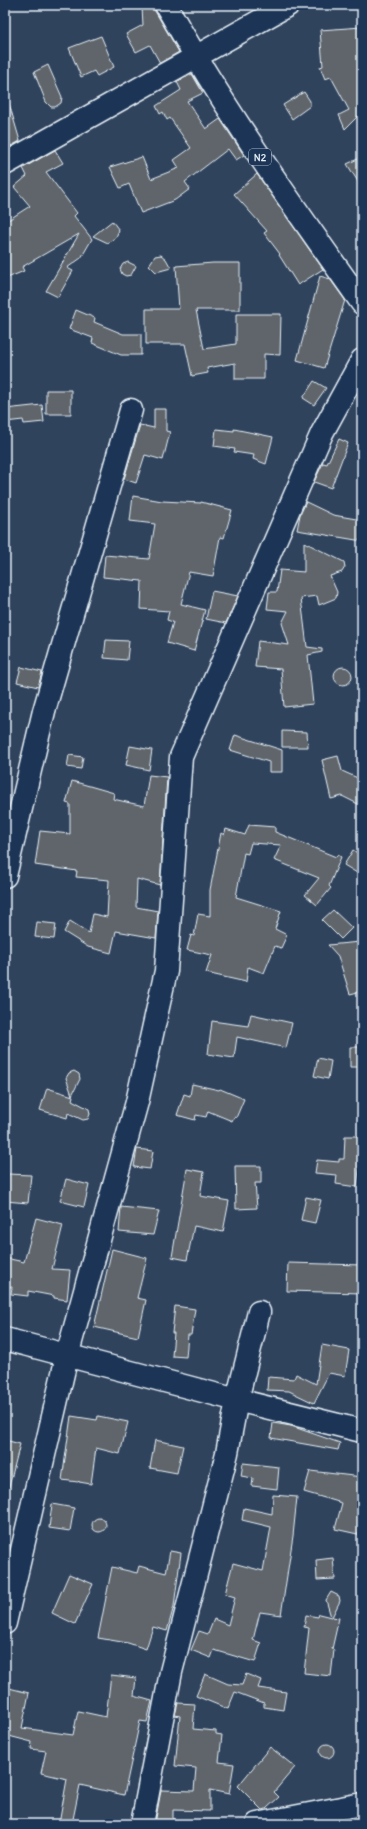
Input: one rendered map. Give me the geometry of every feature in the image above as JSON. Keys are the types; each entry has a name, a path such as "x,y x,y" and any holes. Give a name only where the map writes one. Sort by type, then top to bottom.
{"main road":[{"name":"N2","path":"166,5 195,57 277,183 362,303"},
{"path":"5,164 288,5"},
{"path":"5,1623 67,1356 137,1102 166,971 181,757 322,433 362,360"},
{"path":"5,876 44,711 131,410"},
{"path":"142,1824 171,1672 227,1453 237,1400 259,1312"},
{"path":"5,1339 362,1431"},
{"path":"257,1824 362,1804"}],"building":[{"path":"152,6 179,52 160,63 150,45 136,52 126,34 143,25 142,7"},
{"path":"362,27 362,112 345,129 339,115 349,110 331,77 325,79 320,67 323,66 320,30"},
{"path":"101,36 114,67 97,76 94,71 81,77 69,48"},
{"path":"48,65 62,97 61,103 55,107 51,107 46,102 34,72"},
{"path":"192,74 203,93 187,101 206,129 220,119 244,155 236,160 228,149 185,182 190,189 175,200 141,213 129,184 120,188 110,167 142,157 151,179 179,168 174,160 191,148 170,118 167,120 163,112 160,114 156,106 181,90 177,82"},
{"path":"304,92 310,101 310,106 292,119 283,105"},
{"path":"8,100 20,141 11,146 10,144 5,146 5,101"},
{"path":"55,150 63,163 46,172 77,213 74,216 92,239 81,258 67,268 73,271 58,297 46,291 79,234 22,267 24,271 5,279 5,222 30,206 14,187 27,176 23,168"},
{"path":"362,157 362,188 347,164"},
{"path":"257,174 323,269 298,285 279,255 280,254 264,233 267,231 234,194"},
{"path":"112,221 119,230 116,237 108,243 93,236"},
{"path":"161,255 166,259 171,268 156,272 149,265 155,256"},
{"path":"128,262 136,266 131,275 126,276 122,274 120,269 123,264"},
{"path":"213,263 240,263 240,310 196,310 204,349 236,344 236,314 281,314 280,355 264,354 264,379 235,379 235,363 207,368 208,373 192,376 185,344 146,344 146,309 179,309 176,266"},
{"path":"320,276 330,279 345,300 324,368 297,360"},
{"path":"76,310 95,318 94,322 123,334 141,334 141,355 121,355 92,343 93,338 69,329"},
{"path":"314,381 326,388 314,405 303,398"},
{"path":"46,390 71,390 71,414 46,414"},
{"path":"42,405 44,422 24,424 23,420 5,422 5,409"},
{"path":"154,409 166,409 166,431 170,432 163,460 145,455 136,483 124,479 140,425 154,428"},
{"path":"216,429 234,431 234,429 273,437 266,464 253,459 254,455 234,452 235,449 214,446"},
{"path":"339,439 348,443 331,488 314,482 323,463 327,464"},
{"path":"133,496 162,501 201,502 232,510 224,538 220,537 213,576 189,572 181,604 205,610 194,651 167,643 173,622 167,620 169,611 141,609 142,581 103,577 105,555 149,559 155,524 130,521"},
{"path":"306,502 333,515 362,520 362,541 297,530 300,515"},
{"path":"304,542 344,562 345,567 342,572 330,576 337,592 336,598 319,605 317,596 301,598 307,647 322,649 322,652 308,655 313,704 284,707 281,669 255,667 258,641 289,645 282,623 288,611 267,609 269,592 277,592 280,570 304,572"},
{"path":"212,591 238,596 226,623 206,619"},
{"path":"106,640 129,641 127,660 104,658"},
{"path":"21,667 42,672 38,687 17,682"},
{"path":"343,667 349,670 352,676 349,682 343,685 337,682 334,676 337,670"},
{"path":"282,731 307,732 308,747 282,747"},
{"path":"235,735 282,750 282,772 269,772 269,762 230,750"},
{"path":"130,746 152,750 149,770 126,765"},
{"path":"69,755 83,757 81,769 67,767"},
{"path":"338,756 342,771 362,780 362,806 342,796 331,799 322,760"},
{"path":"149,775 167,777 160,885 137,879 136,907 158,911 156,938 116,931 111,953 88,947 64,932 70,921 89,933 93,914 107,917 109,880 76,877 77,871 35,865 40,831 70,834 70,804 66,803 72,781 114,793 113,799 144,806"},
{"path":"249,825 275,827 275,832 336,857 338,855 341,857 329,886 331,888 317,905 305,895 319,878 274,860 281,845 251,843 248,854 244,853 236,897 281,911 275,929 287,935 281,948 275,946 264,973 248,967 246,982 206,973 212,955 187,950 191,935 194,936 198,914 210,916 210,890 221,833 224,835 226,829 245,835"},
{"path":"353,850 362,856 362,876 344,865"},
{"path":"333,910 352,928 341,939 322,920"},
{"path":"37,922 56,924 54,939 35,937"},
{"path":"360,942 362,991 350,994 338,956 328,945"},
{"path":"251,1014 292,1023 286,1048 237,1037 234,1058 208,1054 212,1021 248,1026"},
{"path":"350,1047 362,1047 362,1067 350,1067"},
{"path":"318,1058 331,1061 328,1079 314,1076"},
{"path":"74,1071 79,1074 80,1079 72,1095 66,1078 69,1073"},
{"path":"192,1084 220,1089 244,1099 236,1118 234,1117 232,1121 208,1111 206,1117 196,1115 195,1120 177,1115 184,1094 190,1096"},
{"path":"47,1088 73,1096 72,1100 89,1109 90,1114 88,1119 83,1120 68,1113 67,1118 40,1110"},
{"path":"345,1136 360,1136 360,1161 357,1187 336,1184 337,1175 315,1173 317,1160 339,1162 339,1159 344,1159"},
{"path":"137,1149 153,1151 150,1169 134,1167"},
{"path":"235,1166 261,1166 261,1183 255,1183 257,1208 236,1209"},
{"path":"187,1169 204,1172 200,1196 229,1201 223,1232 194,1226 187,1260 172,1257"},
{"path":"8,1174 31,1175 28,1203 5,1201"},
{"path":"66,1179 89,1185 84,1207 60,1201"},
{"path":"306,1197 321,1200 315,1223 301,1220"},
{"path":"121,1207 159,1211 153,1235 119,1232"},
{"path":"36,1218 63,1225 52,1269 70,1270 67,1300 28,1291 28,1296 11,1294 12,1287 5,1286 5,1258 24,1262"},
{"path":"112,1249 147,1258 137,1298 146,1300 138,1337 94,1327"},
{"path":"288,1263 362,1265 362,1293 287,1291"},
{"path":"175,1306 195,1309 191,1335 188,1335 186,1357 172,1356 174,1333 172,1333"},
{"path":"322,1345 349,1350 345,1376 329,1373 314,1403 289,1391 267,1390 268,1377 294,1379 296,1374 316,1384"},
{"path":"71,1416 97,1420 98,1416 128,1422 120,1454 96,1448 91,1484 79,1481 62,1480"},
{"path":"273,1423 291,1426 340,1443 338,1450 271,1438"},
{"path":"5,1440 20,1444 9,1487 5,1486"},
{"path":"155,1440 183,1446 177,1473 150,1468"},
{"path":"243,1463 279,1467 277,1489 252,1486 253,1478 241,1476"},
{"path":"310,1471 362,1477 362,1535 335,1529 342,1503 304,1492"},
{"path":"273,1495 297,1497 293,1536 281,1615 260,1612 253,1640 261,1643 255,1662 214,1650 211,1658 191,1650 199,1631 208,1634 214,1619 228,1625 235,1597 225,1594 233,1563 263,1571 271,1527 242,1520 244,1508 272,1514"},
{"path":"52,1504 74,1508 70,1531 49,1528"},
{"path":"99,1518 104,1520 106,1525 104,1530 99,1532 94,1530 92,1525 94,1520"},
{"path":"170,1551 181,1553 174,1606 167,1631 153,1627 146,1649 128,1643 98,1638 112,1567 137,1573 139,1566 166,1573"},
{"path":"333,1558 335,1579 317,1580 316,1560"},
{"path":"69,1574 93,1584 75,1624 52,1613"},
{"path":"331,1592 339,1596 340,1601 332,1617 339,1618 332,1649 334,1650 331,1676 304,1673 309,1628 304,1627 306,1615 318,1617 319,1614 331,1617 326,1600"},
{"path":"205,1674 228,1684 242,1685 246,1674 261,1680 258,1688 286,1692 283,1710 264,1707 264,1703 235,1692 228,1709 196,1696"},
{"path":"111,1675 136,1678 134,1696 152,1701 147,1722 140,1721 124,1795 80,1785 72,1824 59,1824 67,1779 41,1773 46,1751 31,1749 32,1742 5,1735 5,1687 29,1693 22,1728 73,1735 78,1711 106,1717"},
{"path":"178,1703 195,1704 193,1729 216,1731 216,1734 222,1735 219,1762 234,1764 229,1794 210,1790 210,1811 173,1810 173,1824 155,1824 161,1790 194,1791 196,1768 175,1766 180,1716 175,1715"},
{"path":"327,1744 332,1746 334,1751 332,1756 327,1758 322,1756 320,1751 322,1746"},
{"path":"270,1747 295,1767 274,1792 279,1797 266,1809 262,1810 238,1786"}]}
